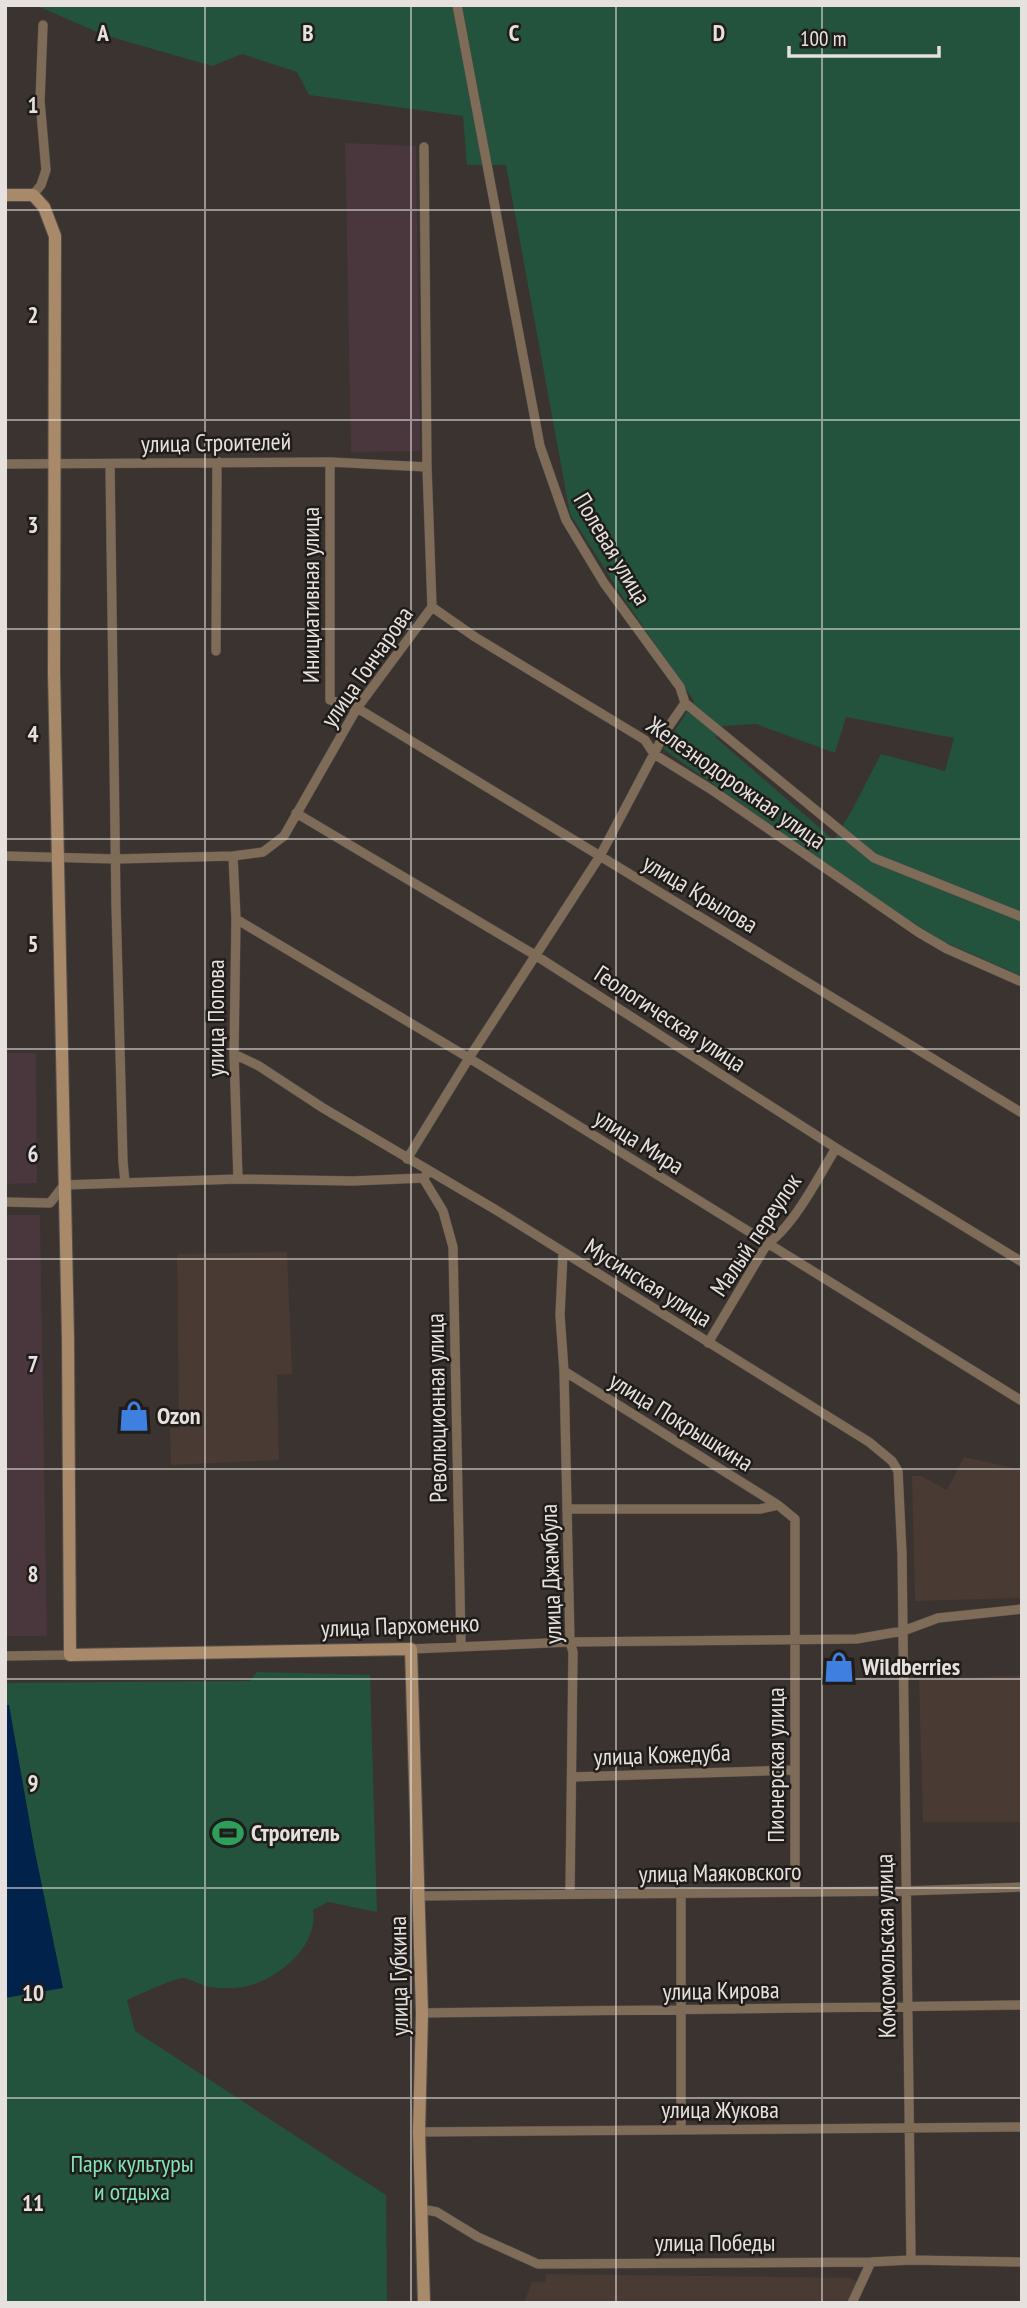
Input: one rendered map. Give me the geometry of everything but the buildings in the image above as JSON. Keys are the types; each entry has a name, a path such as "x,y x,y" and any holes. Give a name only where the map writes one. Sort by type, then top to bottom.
{"street":[{"name":"Полевая улица","path":"457,5 540,446 566,520 604,583 680,687 685,703 874,858 1022,917"},
{"path":"5,195 33,194 41,185 46,170 40,101 43,25"},
{"name":"улица Гончарова","path":"5,856 116,859 233,856 263,852 284,836 357,708 432,607 427,467 424,148"},
{"path":"33,194 44,207 55,236 54,673 68,1353 70,1655"},
{"path":"216,651 217,461"},
{"name":"улица Строителей","path":"5,464 217,461 330,462 427,467"},
{"name":"Инициативная улица","path":"330,462 330,700 357,708"},
{"path":"110,464 118,1008 125,1182"},
{"name":"Железнодорожная улица","path":"432,607 475,637 645,740 654,754 712,790 918,932 1022,982"},
{"path":"407,1159 600,856 667,729 685,703"},
{"name":"улица Крылова","path":"357,708 1022,1113"},
{"name":"Геологическая улица","path":"296,813 535,955 836,1148 1022,1262"},
{"name":"улица Попова","path":"233,856 238,1179"},
{"name":"улица Мира","path":"236,919 469,1058 1022,1401"},
{"name":"Мусинская улица","path":"234,1054 259,1066 407,1159 426,1175 496,1210 642,1300 869,1442 892,1461 898,1471 900,1485 903,1631"},
{"name":"Малый переулок","path":"708,1343 767,1244 778,1236 812,1189 836,1148"},
{"path":"5,1202 50,1203 64,1185 238,1179 353,1181 426,1175"},
{"name":"Революционная улица","path":"426,1175 443,1211 453,1247 461,1645"},
{"name":"улица Джамбула","path":"562,1253 560,1315 564,1371 570,1642 573,1652 570,1894"},
{"name":"улица Покрышкина","path":"564,1371 778,1505 795,1519 796,1640"},
{"name":"улица Покрышкина","path":"567,1509 760,1509 778,1505"},
{"name":"улица Пархоменко","path":"5,1656 570,1642 856,1639 903,1631 938,1618 1022,1609"},
{"name":"Комсомольская улица","path":"903,1631 911,2260"},
{"name":"Пионерская улица","path":"795,1891 796,1640"},
{"name":"улица Губкина","path":"411,1648 422,2013 419,2132 424,2303"},
{"name":"улица Кожедуба","path":"572,1777 794,1770"},
{"name":"улица Маяковского","path":"419,1896 905,1891 1022,1887"},
{"path":"681,1894 681,2129"},
{"name":"улица Кирова","path":"422,2013 1022,2005"},
{"name":"улица Жукова","path":"419,2132 1022,2127"},
{"name":"улица Победы","path":"421,2209 438,2212 478,2237 538,2264 911,2260 1022,2262"},
{"path":"852,2303 871,2262"}],"shaded area":[{"path":"345,143 416,146 420,451 351,452"},
{"path":"5,1053 36,1053 37,1183 5,1184"},
{"path":"5,1215 40,1215 47,1636 5,1636"},
{"path":"287,1252 292,1374 277,1375 279,1460 171,1465 170,1428 179,1428 177,1254"},
{"path":"964,1457 1022,1470 1022,1597 915,1601 912,1476 921,1476 947,1490"},
{"path":"1022,1675 1022,1822 923,1822 919,1680"},
{"path":"546,2274 850,2278 858,2282 848,2303 524,2303 532,2282 545,2282"}],"green space":[{"path":"35,5 1022,5 1022,976 942,941 879,901 663,749 694,701 570,514 506,165 467,165 463,116 309,95 297,72 242,54 212,66 104,35","holes":["846,717 954,738 945,771 881,754 834,840 715,737 723,726 756,724 835,753"]},
{"name":"Парк культуры и отдыха","path":"257,1672 370,1675 377,1912 328,1902 313,1910 310,1936 303,1948 284,1968 259,1982 243,1987 218,1988 183,1978 127,2000 135,2031 386,2195 387,2303 5,2303 5,1683 250,1681"}],"water":[{"path":"5,1705 9,1705 63,1988 5,1998"}],"place":[{"name":"Ozon","path":"134,1416"},
{"name":"Wildberries","path":"839,1667"},
{"name":"Строитель","path":"228,1833"}]}
